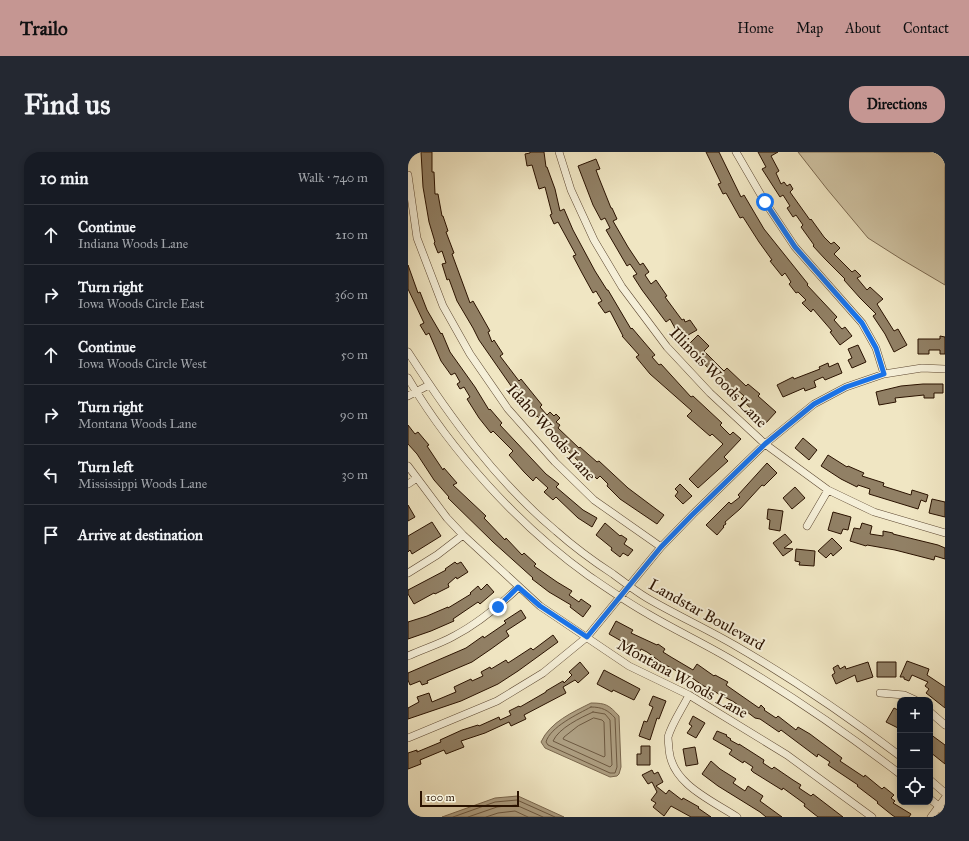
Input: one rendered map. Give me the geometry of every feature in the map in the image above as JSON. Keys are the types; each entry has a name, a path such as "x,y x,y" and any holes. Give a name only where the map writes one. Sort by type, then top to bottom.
{"street":[{"name":"Illinois Woods Lane","path":"559,152 571,190 594,240 622,287 667,347 710,393 765,444 828,490 874,512 945,532"},
{"path":"736,152 765,202 795,247 862,323 876,348 884,374"},
{"name":"Idaho Woods Lane","path":"408,175 417,238 443,306 470,354 508,409 556,462 594,500 661,547"},
{"name":"Landstar Boulevard","path":"408,352 429,385 465,435 498,474 531,509 556,532 629,586 646,597 736,646 805,688 852,720 897,754"},
{"path":"408,738 497,701 543,673 587,637 661,547 691,516 765,444 814,404 846,387 884,374 922,368 945,368"},
{"name":"Landstar Boulevard","path":"408,378 416,392 452,442 491,488 547,543 588,575 620,597 728,658 794,698 844,732 897,772"},
{"path":"408,396 429,385"},
{"name":"Montana Woods Lane","path":"408,466 447,518 463,536 540,606 629,666 688,695 787,755 872,817"},
{"path":"408,484 417,478"},
{"path":"807,526 828,490"},
{"path":"408,573 437,555 463,536"},
{"path":"408,656 454,636 482,619 498,607 518,587"},
{"path":"880,693 904,695 908,697"},
{"path":"688,695 668,738 670,760 678,774 689,786 737,817"},
{"path":"933,715 945,725"},
{"path":"933,783 945,793"},
{"path":"931,817 942,809 945,798"},
{"path":"933,802 942,809"}],"shaded area":[{"path":"798,152 945,152 945,285 868,238"}],"water":[{"path":"591,703 607,705 619,716 621,767 617,776 610,777 545,748 541,742 556,723"},
{"path":"518,796 564,817 442,817 495,798"}],"building":[{"path":"421,152 432,152 432,172 434,172 435,194 438,194 442,216 448,231 446,232 454,253 452,254 470,303 473,301 481,315 490,331 488,332 492,342 494,340 503,354 500,356 519,381 521,379 542,405 540,407 547,415 550,412 554,416 556,414 560,418 556,422 560,425 558,428 579,448 580,447 597,462 599,461 628,488 664,515 657,524 620,499 607,486 608,484 600,476 597,479 542,426 545,424 537,416 535,417 525,405 527,403 520,394 518,396 479,340 457,301 449,279 447,280 442,264 446,263 442,251 438,253 434,243 423,187"},
{"path":"530,152 544,152 546,167 555,189 560,211 564,209 573,230 595,271 631,329 632,328 655,355 652,357 659,365 661,364 691,397 693,396 722,423 720,425 730,435 733,432 741,439 724,457 728,461 698,488 689,479 723,444 712,434 710,436 687,416 692,411 650,374 636,357 639,355 622,336 610,311 605,313 598,303 602,301 596,291 593,293 573,256 576,255 558,222 554,224 550,215 552,214 545,187 539,189 532,165 527,166 525,154"},
{"path":"706,152 719,152 741,197 744,195 764,229 808,284 807,285 837,317 834,320 842,329 845,327 852,336 840,345 830,332 832,331 813,309 811,312 802,303 806,300 798,292 796,293 789,284 791,282 785,273 782,276 770,261 772,260 743,217 740,218 726,193 723,194 718,184 721,183"},
{"path":"758,152 778,152 771,156 779,171 776,173 781,184 784,182 787,186 790,184 793,189 790,192 810,220 811,219 831,244 834,242 840,248 834,254 852,272 855,270 861,276 857,278 867,290 870,287 883,299 877,304 894,331 898,329 907,345 894,352 885,334 873,316 876,314 813,246 814,245 801,227 803,225 796,215 793,217 787,208 790,206 783,195 780,197 762,169 766,167"},
{"path":"596,159 600,169 596,170 617,219 613,221 628,247 640,265 643,263 649,272 645,275 651,284 656,280 667,296 665,297 682,320 684,319 685,322 690,320 697,330 681,339 670,319 666,322 642,290 633,276 637,274 630,264 627,266 606,230 610,228 605,218 601,220 593,205 578,166"},
{"path":"408,265 418,293 420,292 427,310 441,334 442,333 450,352 475,387 489,410 490,409 502,423 500,425 546,474 559,484 556,487 583,510 597,518 592,527 578,518 556,497 553,500 544,492 548,488 536,477 533,481 524,472 509,455 513,451 493,431 491,433 479,418 467,399 470,397 464,387 460,389 457,384 460,382 455,373 451,375 441,361 429,333 426,335 420,325 424,323 408,289"},
{"path":"698,335 709,346 704,351 724,371 727,368 746,386 748,384 760,394 758,396 776,412 766,423 741,399 744,396 735,388 731,392 687,346"},
{"path":"940,336 945,337 945,354 940,354 940,350 929,350 929,354 918,354 918,339 940,339"},
{"path":"858,345 866,362 852,368 848,360 852,358 848,349"},
{"path":"828,363 829,367 838,363 842,373 825,380 823,377 814,381 816,387 805,391 804,388 783,397 777,385 793,377 794,379 820,369 819,367"},
{"path":"943,384 943,393 934,393 934,398 924,398 924,395 895,398 896,402 879,405 876,392 901,386"},
{"path":"408,425 415,434 418,432 429,445 427,446 443,470 444,468 457,483 453,485 486,516 484,518 505,540 506,538 522,555 524,553 536,564 534,566 572,591 569,595 579,602 581,599 591,606 583,617 570,607 571,605 549,592 532,579 533,578 448,498 449,497 434,480 417,454 408,444"},
{"path":"803,438 817,450 809,460 795,448"},
{"path":"828,455 847,467 848,466 864,473 862,476 884,483 883,486 911,495 912,490 928,495 926,502 921,500 918,509 869,494 870,489 858,485 857,487 821,466"},
{"path":"767,463 777,473 764,486 762,485 740,509 725,522 726,524 717,535 706,525 729,502 731,504 740,497 738,495"},
{"path":"680,484 692,496 683,504 675,496 678,492 675,489"},
{"path":"795,487 805,498 792,509 783,498"},
{"path":"932,499 945,502 945,517 929,513"},
{"path":"408,505 415,517 408,521"},
{"path":"768,509 783,511 780,531 769,529 770,520 767,519"},
{"path":"833,512 851,517 848,530 843,529 841,534 828,530"},
{"path":"432,522 441,536 412,554 410,550 408,552 408,536"},
{"path":"605,523 620,536 621,535 627,539 624,544 633,550 628,556 623,553 620,557 611,550 612,548 596,535"},
{"path":"862,523 872,526 870,534 883,536 883,531 945,548 945,559 935,556 934,560 895,550 866,546 850,541 854,528 860,529"},
{"path":"785,534 792,542 784,548 793,549 783,556 773,543"},
{"path":"832,538 842,548 833,556 831,553 826,558 818,551"},
{"path":"796,549 815,551 814,566 799,565 800,562 795,561"},
{"path":"455,562 457,564 461,562 468,572 457,579 456,577 448,584 449,587 414,604 408,594 408,590 446,570 445,569"},
{"path":"487,584 494,592 480,604 478,602 453,619 454,621 408,639 408,622 448,608 471,594 470,593 478,586 481,590"},
{"path":"521,610 526,618 506,631 509,636 472,662 427,681 428,683 422,685 420,681 410,685 408,673 466,648 483,636 484,638 506,623 504,621"},
{"path":"616,621 633,630 631,633 657,645 658,644 665,649 663,652 693,670 697,664 714,676 715,675 728,682 726,685 759,708 761,705 765,709 764,710 776,718 778,716 796,730 798,727 810,734 842,758 840,761 864,777 865,775 882,789 884,787 894,795 891,798 895,801 893,803 911,814 909,817 895,817 857,786 858,785 828,765 830,762 818,754 817,757 781,730 779,732 760,719 755,718 734,702 702,685 685,673 684,675 662,663 647,652 641,649 640,651 609,634"},
{"path":"553,635 558,642 498,684 461,701 408,719 408,708 419,702 417,697 429,693 432,702 456,692 454,687 471,679 472,681 483,676 481,672 490,667 491,669 506,660 508,663 531,648 533,650"},
{"path":"907,661 929,669 927,675 945,687 945,708 926,693 929,689 925,686 928,682 912,675 909,681 904,679 904,677 900,677"},
{"path":"580,662 589,673 578,683 575,680 563,687 566,693 524,715 526,719 511,726 509,722 485,733 461,741 464,747 446,754 444,750 420,760 421,764 408,769 408,753 417,750 417,752 441,742 440,740 462,730 478,725 479,726 499,717 500,720 511,715 509,711 519,706 520,707 563,681 564,683 572,675 569,672"},
{"path":"868,662 873,677 857,682 855,675 836,684 832,675 835,673 833,668 838,665 840,669 845,666 846,669"},
{"path":"877,662 896,662 896,677 877,677"},
{"path":"604,670 640,689 634,700 613,690 612,692 597,684"},
{"path":"653,696 666,701 659,719 657,718 650,740 639,736 644,721 647,722 653,707 649,705"},
{"path":"894,708 897,710 897,728 886,722"},
{"path":"693,716 705,723 696,738 687,733 692,726 689,724"},
{"path":"717,731 727,735 726,736 731,739 730,740 764,760 763,763 772,769 774,767 801,785 799,788 811,796 813,794 843,817 818,817 804,806 805,804 783,788 782,790 753,772 751,770 753,767 744,761 743,763 729,754 732,750 713,739"},
{"path":"933,736 945,745 945,764 933,754"},
{"path":"641,746 650,746 650,765 637,765 637,754 641,754"},
{"path":"695,747 698,764 686,766 683,749"},
{"path":"711,761 720,769 736,779 733,783 745,791 748,786 763,796 760,801 782,817 766,817 702,774"},
{"path":"652,770 654,774 658,772 663,782 656,786 666,794 669,790 682,800 683,798 699,807 698,808 711,817 691,817 671,806 664,816 653,807 656,803 651,800 657,792 652,782 648,784 642,775"}],"route":[{"path":"498,607 518,587 540,606 587,637 661,547 765,444 814,404 846,387 884,374 876,348 862,323 795,247 765,202"}]}
